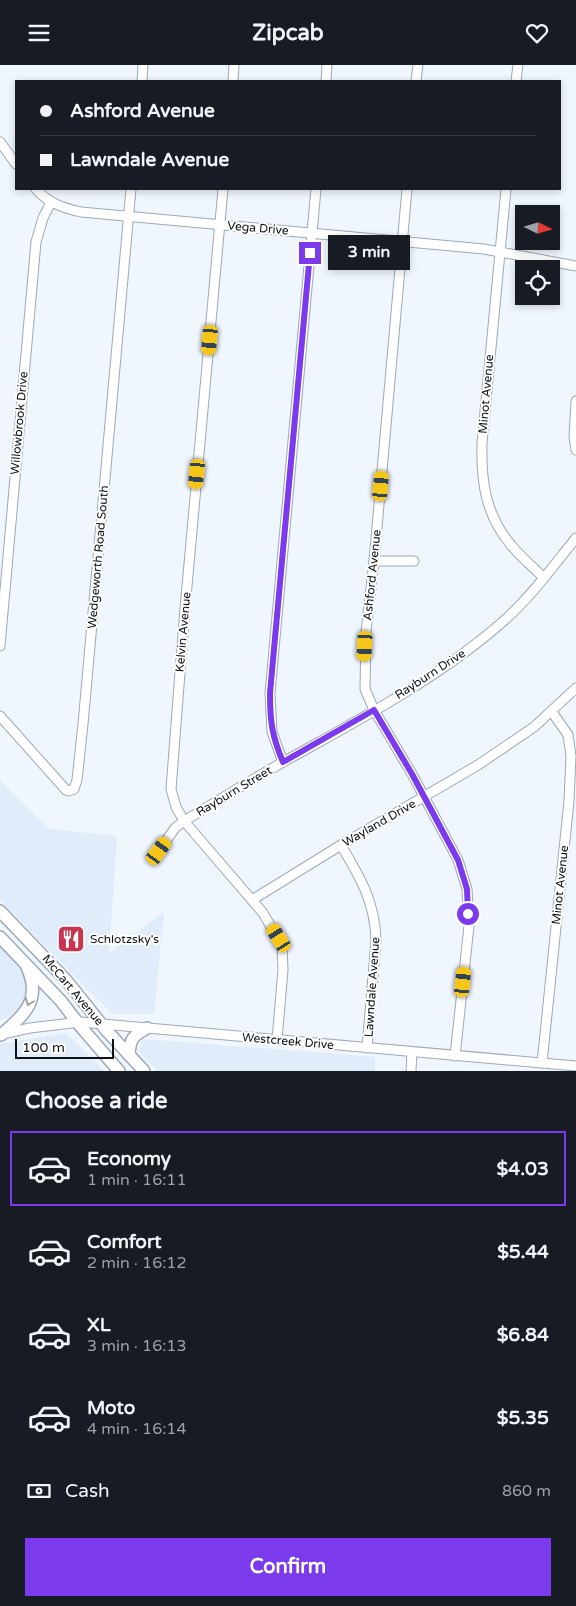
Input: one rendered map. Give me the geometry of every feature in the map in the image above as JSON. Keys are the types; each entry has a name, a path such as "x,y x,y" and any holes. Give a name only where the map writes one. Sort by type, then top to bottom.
{"main road":[{"name":"McCart Avenue","path":"0,911 66,979 102,1024 144,1071"},
{"name":"McCart Avenue","path":"0,937 61,1001 77,1023 119,1071"},
{"path":"1,1035 21,1018 30,1003 33,988 32,980 24,961"},
{"path":"129,1055 130,1043 134,1035 147,1028"}],"street":[{"path":"142,80 143,65"},
{"path":"233,80 234,65"},
{"path":"326,80 328,65"},
{"path":"416,80 418,65"},
{"path":"516,80 518,65"},
{"path":"0,142 15,163"},
{"name":"Vega Drive","path":"37,190 59,207 74,211 500,251 576,266"},
{"path":"128,217 131,190"},
{"name":"Kelvin Avenue","path":"223,190 171,779 176,807 184,821 263,913 282,946 283,970 278,1040"},
{"path":"283,762 272,732 270,693 316,190"},
{"name":"Ashford Avenue","path":"407,190 364,660 365,689 374,710 425,797 458,860 465,883 469,926 455,1056"},
{"name":"Minot Avenue","path":"506,190 483,433 482,476 485,497 503,535 512,547 544,578"},
{"name":"Willowbrook Drive","path":"0,646 36,242 43,219 51,202"},
{"name":"Wedgeworth Road South","path":"0,716 66,790 74,789 77,781 82,734 128,217"},
{"path":"576,401 574,437 576,450"},
{"name":"Rayburn Drive","path":"283,762 374,710 455,660 507,617 544,578 576,537"},
{"path":"374,561 414,561"},
{"name":"Wayland Drive","path":"252,900 341,845 478,765 534,727 576,688"},
{"name":"Minot Avenue","path":"542,1063 569,801 570,743 564,727 552,712"},
{"name":"Rayburn Street","path":"159,851 175,828 184,821 283,762"},
{"path":"566,823 576,824"},
{"name":"Lawndale Avenue","path":"341,845 363,882 375,923 376,940 368,1048"},
{"name":"Westcreek Drive","path":"1,1035 30,1028 77,1023 102,1024 576,1066"},
{"path":"411,1071 412,1052"}],"shaded area":[{"path":"0,781 49,829 117,836 109,953 164,912 154,1014 112,1014 0,900"},
{"path":"0,945 23,968 28,986 26,1001 7,1019 0,1020"},
{"path":"66,1033 104,1071 0,1071 0,1044"},
{"path":"143,1039 375,1057 375,1071 157,1071 138,1051"}],"place":[{"name":"Schlotzsky's","path":"71,939"}],"route":[{"path":"310,253 282,543 270,693 272,732 283,762 374,710 412,774 458,860 467,889 468,914"}]}
